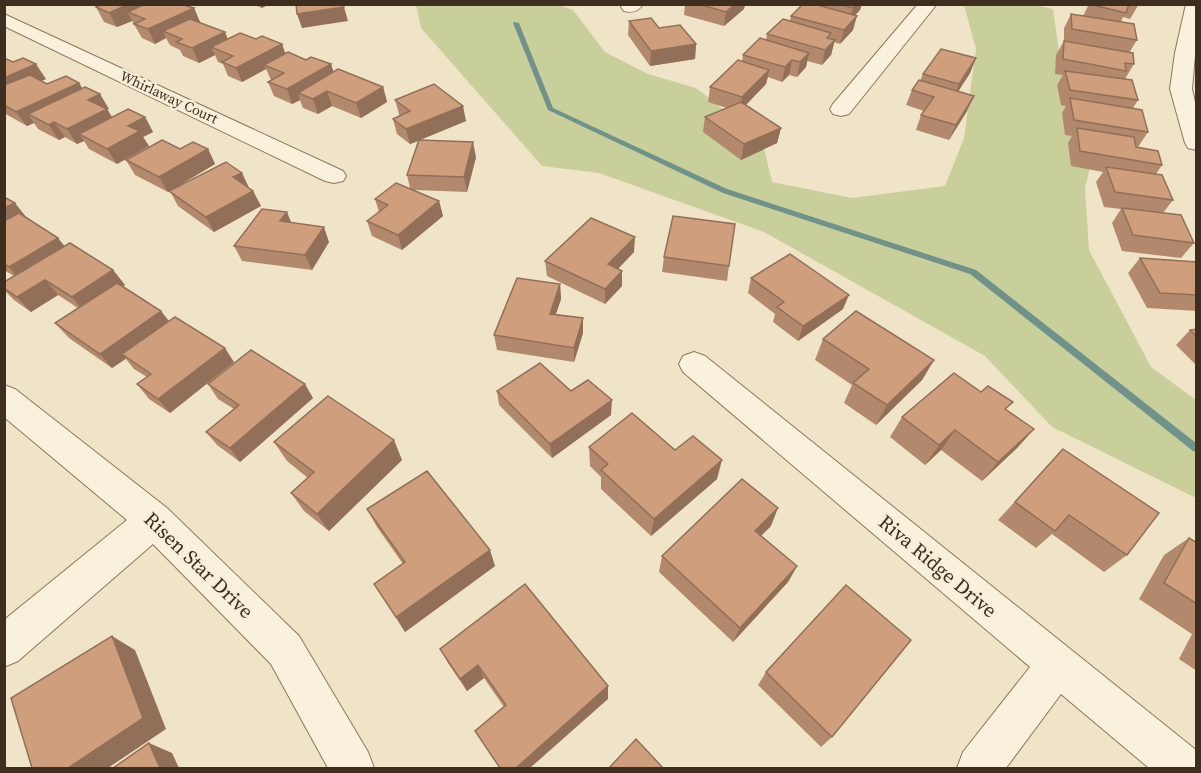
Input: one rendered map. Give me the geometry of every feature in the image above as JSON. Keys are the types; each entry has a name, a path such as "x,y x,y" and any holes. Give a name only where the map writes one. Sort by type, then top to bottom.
{"street":[{"path":"1196,4 1185,53 1181,89 1197,143"},
{"path":"841,109 918,8"},
{"name":"Whirlaway Court","path":"4,19 334,176"},
{"name":"Riva Ridge Drive","path":"694,364 1183,768"},
{"name":"Risen Star Drive","path":"4,398 154,520 285,650 352,768"},
{"path":"4,647 154,520"},
{"path":"979,768 1057,665"}],"green space":[{"path":"557,4 573,10 605,52 648,74 696,88 762,140 772,182 852,198 945,186 964,138 976,49 964,5 1032,4 1053,9 1064,87 1093,155 1085,188 1089,250 1151,367 1196,400 1196,498 1052,427 985,356 764,232 599,173 542,166 421,28 416,5"}],"building":[{"path":"103,4 129,4 109,13 96,7"},
{"path":"145,4 180,4 194,8 148,29 134,24 145,19 128,12"},
{"path":"296,4 343,4 344,7 297,14"},
{"path":"698,4 735,4 726,12"},
{"path":"803,4 814,4 857,16 844,30 791,16"},
{"path":"838,4 856,4 853,8"},
{"path":"1089,4 1129,4 1126,13"},
{"path":"1071,14 1134,24 1137,40 1072,29"},
{"path":"651,18 659,28 680,25 696,44 651,51 629,21"},
{"path":"190,19 225,32 192,48 176,42 182,39 163,31"},
{"path":"783,19 831,33 827,38 835,40 825,50 767,34"},
{"path":"240,33 256,39 262,36 282,44 236,68 222,62 233,56 211,47"},
{"path":"760,38 809,53 800,62 792,60 785,67 743,55"},
{"path":"1064,41 1133,53 1134,64 1125,63 1126,71 1063,59"},
{"path":"941,49 976,58 959,84 923,74"},
{"path":"288,52 306,60 311,57 331,64 287,89 268,82 284,73 264,65"},
{"path":"4,58 13,62 23,58 36,64 4,78"},
{"path":"738,60 769,70 742,97 710,87"},
{"path":"338,69 383,87 356,103 327,91 313,99 298,93"},
{"path":"1065,71 1132,80 1138,100 1070,90"},
{"path":"30,75 47,84 66,76 79,83 16,112 4,105 4,85"},
{"path":"919,80 974,96 956,125 921,115 934,97 912,90"},
{"path":"434,84 463,106 406,129 393,119 410,111 395,100"},
{"path":"85,87 100,94 88,100 107,109 67,129 54,122 49,125 28,114"},
{"path":"1070,98 1142,110 1148,132 1074,120"},
{"path":"741,102 781,128 744,144 705,117"},
{"path":"128,109 145,117 128,126 140,131 107,149 79,134"},
{"path":"1077,128 1134,137 1136,147 1158,151 1162,165 1080,151"},
{"path":"162,140 180,149 193,142 208,149 159,177 126,160"},
{"path":"419,140 473,142 464,177 407,175"},
{"path":"226,162 242,173 233,177 253,191 206,217 169,191"},
{"path":"1106,167 1162,175 1173,200 1115,192"},
{"path":"396,183 439,201 398,235 367,221 388,205 375,199"},
{"path":"4,197 15,203 4,208"},
{"path":"1122,208 1181,215 1194,243 1133,235"},
{"path":"262,209 287,212 280,221 324,227 305,255 234,246"},
{"path":"19,213 58,238 9,267 4,264 4,221"},
{"path":"673,216 735,224 729,266 664,257"},
{"path":"591,218 635,237 608,264 622,271 605,289 545,261"},
{"path":"70,243 113,270 72,297 45,280 17,297 4,288 4,282"},
{"path":"790,254 849,295 803,326 777,307 784,302 751,278"},
{"path":"1140,258 1197,262 1197,295 1160,293"},
{"path":"517,278 560,284 550,314 583,318 574,348 494,335"},
{"path":"117,283 161,311 100,354 55,323"},
{"path":"856,311 934,360 887,405 853,383 869,369 823,339"},
{"path":"175,317 225,348 158,399 137,384 151,374 122,354"},
{"path":"1197,329 1197,337 1190,330"},
{"path":"251,350 305,384 230,448 206,432 239,405 208,384"},
{"path":"540,363 571,391 588,380 612,400 550,444 497,391"},
{"path":"954,373 981,392 988,386 1013,402 1005,409 1034,429 998,462 955,430 939,445 902,417"},
{"path":"328,396 394,440 317,514 291,493 314,472 274,442"},
{"path":"632,413 675,450 693,436 722,460 654,519 601,470 608,464 589,447"},
{"path":"1063,449 1159,513 1127,555 1069,515 1055,531 1015,502"},
{"path":"427,471 490,550 396,617 374,584 405,562 367,509"},
{"path":"742,479 778,508 755,531 797,566 740,628 662,556"},
{"path":"1189,538 1197,543 1197,604 1164,583"},
{"path":"525,584 608,686 516,768 500,768 475,731 506,705 478,665 460,679 440,649"},
{"path":"846,585 911,640 832,737 766,672"},
{"path":"112,636 143,718 68,768 32,768 11,698"},
{"path":"636,739 663,768 609,768"},
{"path":"149,743 160,768 113,768"}],"waterway":[{"path":"516,23 550,109 725,191 973,272 1196,448"}]}
